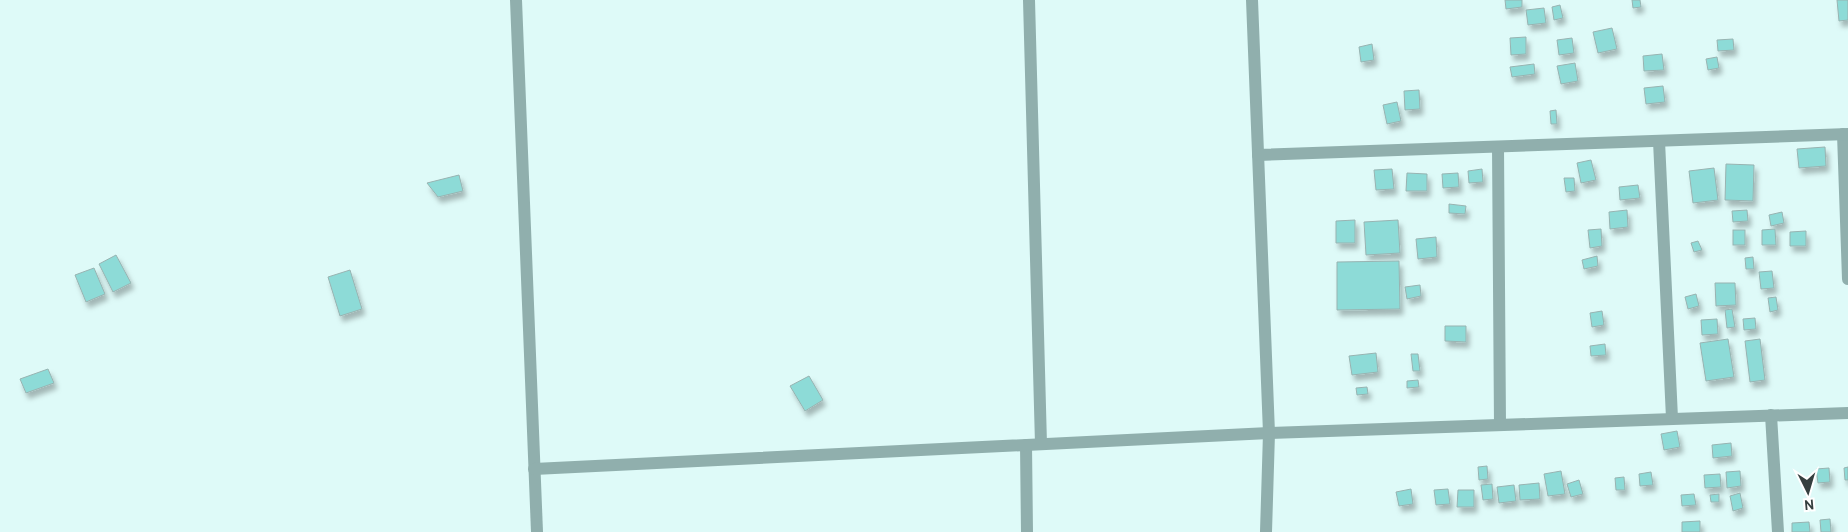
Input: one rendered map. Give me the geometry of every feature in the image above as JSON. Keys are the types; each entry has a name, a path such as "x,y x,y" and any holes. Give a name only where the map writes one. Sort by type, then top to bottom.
{"street":[{"path":"516,0 536,532"},
{"path":"1029,0 1041,444"},
{"path":"1252,0 1270,433 1266,532"},
{"path":"1258,155 1846,134 1848,279"},
{"path":"1659,140 1672,418"},
{"path":"1498,147 1500,424"},
{"path":"534,470 1270,433 1848,413"},
{"path":"1771,415 1778,532"},
{"path":"1026,445 1027,532"}],"building":[{"path":"1505,0 1522,0 1522,7 1506,9"},
{"path":"1632,0 1640,0 1641,7 1633,8"},
{"path":"1837,0 1848,0 1848,20 1839,21"},
{"path":"1560,5 1563,18 1554,20 1552,7"},
{"path":"1544,8 1546,23 1528,25 1526,10"},
{"path":"1612,28 1617,49 1598,53 1593,32"},
{"path":"1526,37 1526,54 1511,55 1510,38"},
{"path":"1572,38 1574,53 1559,55 1557,40"},
{"path":"1733,39 1734,50 1718,51 1717,40"},
{"path":"1372,44 1374,60 1361,62 1359,47"},
{"path":"1662,54 1664,70 1644,71 1643,56"},
{"path":"1717,57 1719,68 1708,70 1706,59"},
{"path":"1575,63 1578,81 1561,84 1557,66"},
{"path":"1534,64 1535,74 1512,77 1510,67"},
{"path":"1663,86 1665,102 1646,104 1644,88"},
{"path":"1419,90 1420,109 1405,110 1404,91"},
{"path":"1397,102 1401,121 1387,124 1383,105"},
{"path":"1556,110 1557,124 1551,124 1550,111"},
{"path":"1825,147 1826,166 1799,168 1797,149"},
{"path":"1591,160 1596,180 1581,183 1577,163"},
{"path":"1726,164 1754,165 1753,201 1725,200"},
{"path":"1714,168 1718,200 1693,203 1689,171"},
{"path":"1392,169 1394,189 1376,190 1374,170"},
{"path":"1482,169 1483,182 1469,183 1468,171"},
{"path":"1407,173 1427,174 1427,191 1406,191"},
{"path":"1458,173 1459,187 1443,188 1442,174"},
{"path":"459,175 463,191 438,197 427,183"},
{"path":"1564,178 1574,178 1575,191 1566,192"},
{"path":"1638,185 1640,198 1620,200 1619,187"},
{"path":"1449,204 1466,206 1465,214 1449,213"},
{"path":"1627,210 1628,227 1610,229 1609,212"},
{"path":"1747,210 1748,221 1733,222 1732,211"},
{"path":"1782,212 1784,223 1771,226 1769,215"},
{"path":"1355,220 1355,243 1336,243 1336,221"},
{"path":"1398,220 1400,253 1366,255 1364,222"},
{"path":"1601,229 1602,246 1590,248 1588,230"},
{"path":"1775,229 1776,245 1762,245 1762,230"},
{"path":"1733,230 1745,230 1745,245 1733,245"},
{"path":"1806,231 1806,246 1790,246 1790,232"},
{"path":"1436,237 1437,257 1418,259 1416,239"},
{"path":"1698,241 1702,250 1694,252 1691,243"},
{"path":"116,255 131,283 113,292 99,264"},
{"path":"1597,256 1598,266 1584,269 1582,260"},
{"path":"1753,257 1754,269 1746,269 1745,258"},
{"path":"1399,261 1400,309 1337,310 1337,262"},
{"path":"94,268 105,294 86,302 75,275"},
{"path":"350,270 362,309 340,316 328,277"},
{"path":"1772,271 1774,288 1761,289 1759,272"},
{"path":"1715,283 1735,283 1736,305 1716,306"},
{"path":"1420,285 1421,296 1407,299 1405,287"},
{"path":"1696,294 1699,306 1688,309 1685,297"},
{"path":"1776,297 1778,310 1770,312 1768,298"},
{"path":"1732,309 1735,327 1727,328 1725,310"},
{"path":"1602,311 1604,325 1592,327 1590,313"},
{"path":"1755,318 1756,329 1744,330 1743,319"},
{"path":"1717,319 1718,334 1702,335 1701,320"},
{"path":"1445,326 1466,326 1466,342 1445,341"},
{"path":"1728,339 1734,377 1706,381 1700,343"},
{"path":"1760,339 1765,380 1750,382 1745,341"},
{"path":"1605,344 1606,355 1591,356 1590,346"},
{"path":"1376,353 1378,372 1352,375 1349,356"},
{"path":"1411,354 1418,354 1420,371 1413,371"},
{"path":"48,369 54,383 26,393 20,379"},
{"path":"809,376 823,400 805,411 790,386"},
{"path":"1418,380 1419,387 1407,388 1407,381"},
{"path":"1367,387 1368,394 1357,395 1356,388"},
{"path":"1677,431 1680,447 1664,450 1661,434"},
{"path":"1731,443 1732,456 1713,458 1712,445"},
{"path":"1487,466 1488,479 1479,480 1478,467"},
{"path":"1848,467 1848,480 1845,480 1844,468"},
{"path":"1829,468 1830,482 1818,483 1816,469"},
{"path":"1561,471 1565,494 1548,496 1544,474"},
{"path":"1740,471 1741,486 1727,488 1726,472"},
{"path":"1651,472 1653,485 1640,486 1639,474"},
{"path":"1720,474 1721,487 1705,488 1704,475"},
{"path":"1624,477 1625,490 1616,490 1615,478"},
{"path":"1579,480 1583,494 1571,497 1567,484"},
{"path":"1539,483 1540,499 1520,500 1519,485"},
{"path":"1492,484 1493,499 1483,500 1481,485"},
{"path":"1514,485 1516,501 1499,503 1497,487"},
{"path":"1411,489 1413,504 1399,506 1396,492"},
{"path":"1448,489 1450,504 1436,505 1434,490"},
{"path":"1458,490 1474,490 1474,507 1457,507"},
{"path":"1740,493 1743,508 1733,511 1730,496"},
{"path":"1694,494 1696,505 1682,506 1681,495"},
{"path":"1719,494 1719,502 1711,502 1710,495"},
{"path":"1830,519 1831,532 1821,532 1820,520"},
{"path":"1700,521 1700,532 1682,532 1682,522"},
{"path":"1809,522 1810,532 1792,532 1792,523"}]}
